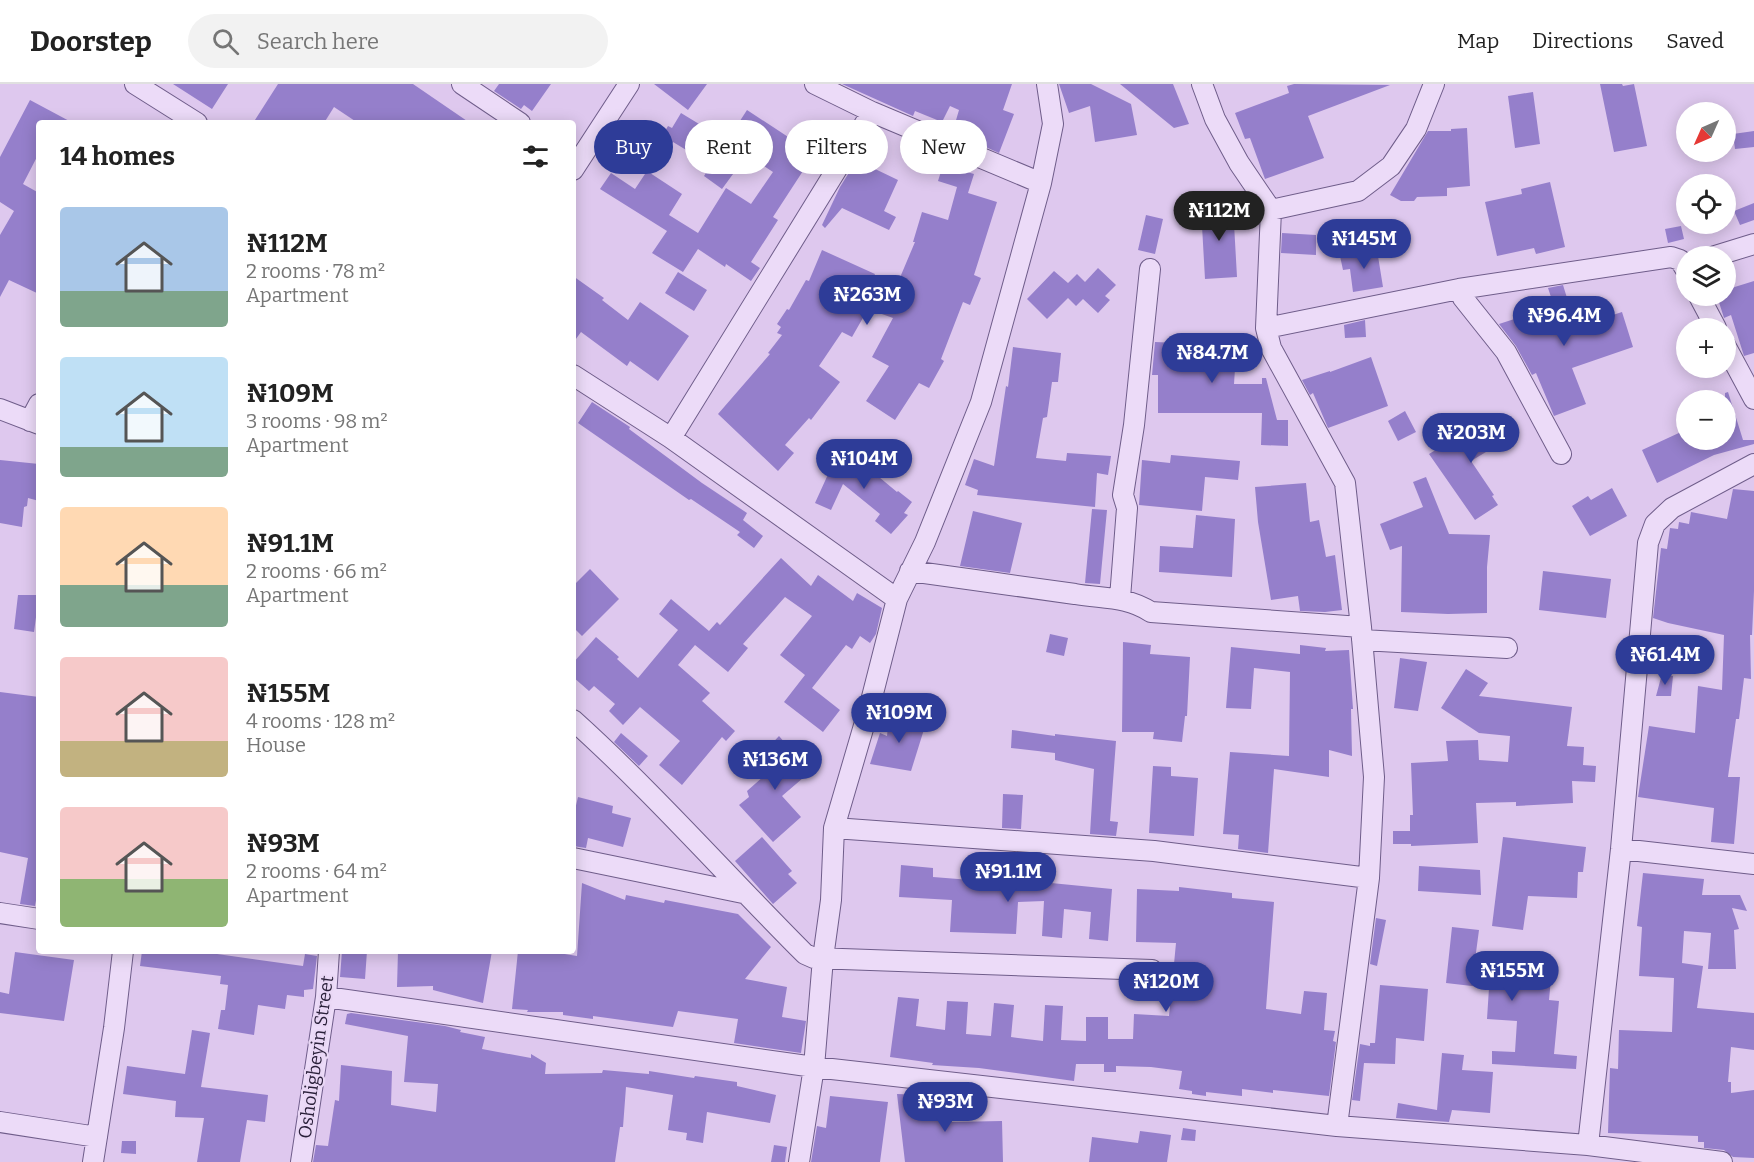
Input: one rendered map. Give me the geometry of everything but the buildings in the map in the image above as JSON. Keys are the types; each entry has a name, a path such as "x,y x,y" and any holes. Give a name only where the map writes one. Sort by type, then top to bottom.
{"street":[{"path":"135,84 189,120"},
{"path":"462,84 516,120"},
{"path":"576,163 629,84"},
{"path":"815,84 872,112 1041,183"},
{"path":"799,1162 814,1067 823,958 831,900 834,828 870,705 897,599 925,542 981,402 1041,183 1053,124 1047,84"},
{"path":"1202,84 1215,119 1239,163 1271,210 1266,328 1271,348 1345,483 1362,634 1374,777 1369,878 1337,1126"},
{"path":"1271,210 1358,191 1391,166 1416,129 1433,84"},
{"path":"670,438 872,112"},
{"path":"1736,250 1754,244"},
{"path":"1266,328 1459,289 1671,256 1676,258"},
{"path":"1120,598 1127,508 1124,495 1134,424 1150,269"},
{"path":"1459,289 1506,352 1561,454"},
{"path":"1736,365 1754,399"},
{"path":"576,377 670,438 897,599"},
{"path":"0,409 36,416"},
{"path":"1588,1145 1621,849 1648,543 1655,524 1672,508 1754,464"},
{"path":"910,571 1090,596 1120,598 1138,604 1151,612 1508,648"},
{"path":"576,723 622,764 805,954 814,958 1152,970"},
{"path":"834,828 1154,851 1369,878"},
{"path":"1621,849 1754,864"},
{"path":"576,859 743,892"},
{"path":"0,913 36,919"},
{"path":"93,1162 114,1029 123,954"},
{"name":"Osholigbeyin Street","path":"302,1162 326,997 330,954"},
{"path":"326,997 814,1067 1337,1126 1588,1145 1722,1162"},
{"path":"0,1122 97,1137"}]}
